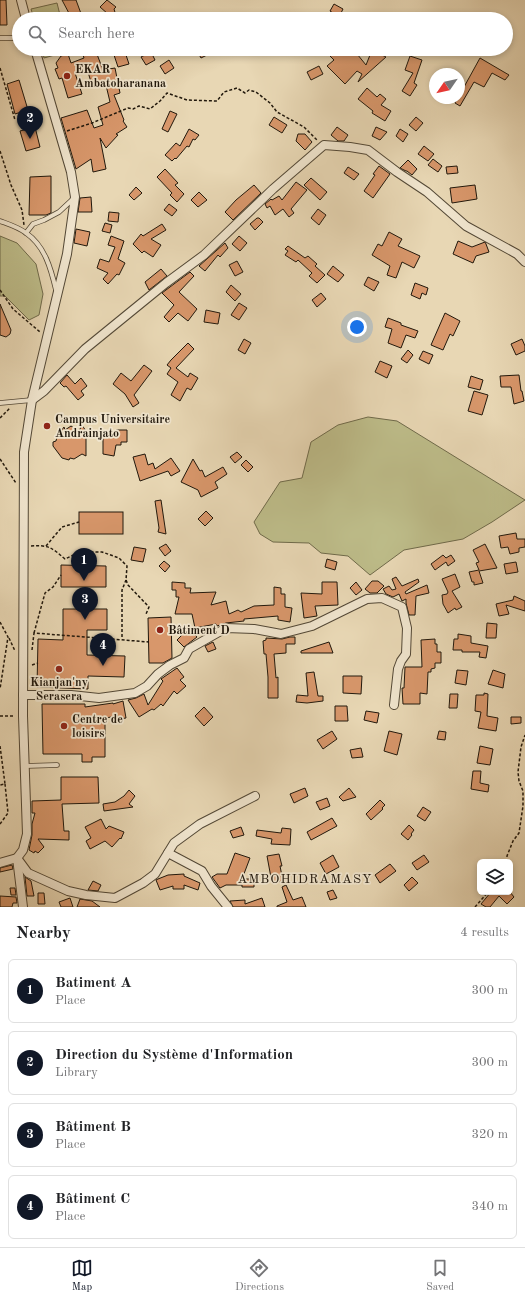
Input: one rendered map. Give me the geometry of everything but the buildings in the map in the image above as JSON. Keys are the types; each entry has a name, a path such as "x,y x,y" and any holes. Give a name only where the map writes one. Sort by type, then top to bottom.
{"street":[{"path":"21,0 24,12"},
{"path":"0,863 17,858 23,850 27,834 23,716 24,452 32,400 67,254 75,197 71,172 36,56"},
{"path":"32,400 44,391 85,349 166,283 204,255 273,189 324,145 368,150 427,192 466,226 517,254 525,262"},
{"path":"23,695 71,695 99,698 135,693 147,686 158,674 170,665 184,658 189,649 226,628 254,629 281,634 312,626 367,599 382,598 402,607 407,628 406,654 398,669 394,705"},
{"path":"17,858 28,873 68,891 114,898 143,883 156,874 174,843 200,824 255,796"},
{"path":"168,853 202,871 211,886 228,907"},
{"path":"17,858 23,907"}],"lane":[{"path":"0,38 12,38"},
{"path":"26,233 34,224 59,212 75,197"},
{"path":"0,220 26,233 38,244 49,264 57,292"},
{"path":"0,403 32,400"},
{"path":"24,766 57,765"}],"path":[{"path":"0,68 15,120"},
{"path":"60,134 128,108 133,109 139,106 150,109 167,93 187,100 217,101 224,92 237,88 245,93 249,90 256,92 270,103 278,112 304,127 315,137 322,148"},
{"path":"0,151 11,185 22,210 26,233"},
{"path":"0,290 13,309 46,337"},
{"path":"0,418 15,402"},
{"path":"0,459 24,494"},
{"path":"46,546 62,527 79,522"},
{"path":"23,546 46,546 55,550 65,559 80,552 102,552 119,558 127,566 126,580 122,590 122,638"},
{"path":"32,653 34,633 45,593 53,587 61,575"},
{"path":"126,580 128,585 149,607 146,614"},
{"path":"0,622 8,637 0,689"},
{"path":"34,633 149,642"},
{"path":"30,666 31,659"},
{"path":"0,716 23,716"},
{"path":"507,859 513,841 519,833 522,813 523,791 519,781 518,772 521,747 525,735"},
{"path":"0,746 8,813 0,824"},
{"path":"0,785 5,784"},
{"path":"475,907 485,895"}],"shaded area":[{"path":"57,3 59,12 32,12 31,9"},
{"path":"0,236 17,243 36,264 43,294 39,315 29,320 5,296 0,296"},
{"path":"368,417 397,421 525,500 463,539 404,550 370,575 348,556 321,553 309,543 273,542 260,534 254,522 280,482 302,478 311,442 338,425"}],"place":[{"name":"EKAR Ambatoharanana","path":"67,76"},
{"name":"Direction du Système d'Information","path":"30,139"},
{"name":"Campus Universitaire Andrainjato","path":"47,426"},
{"name":"Batiment A","path":"84,581"},
{"name":"Bâtiment B","path":"85,620"},
{"name":"Bâtiment D","path":"160,630"},
{"name":"Bâtiment C","path":"103,666"},
{"name":"Kianjan'ny Serasera","path":"59,669"},
{"name":"Centre de loisirs","path":"64,726"}],"district":[{"name":"AMBOHIDRAMASY","path":"305,878"}]}
